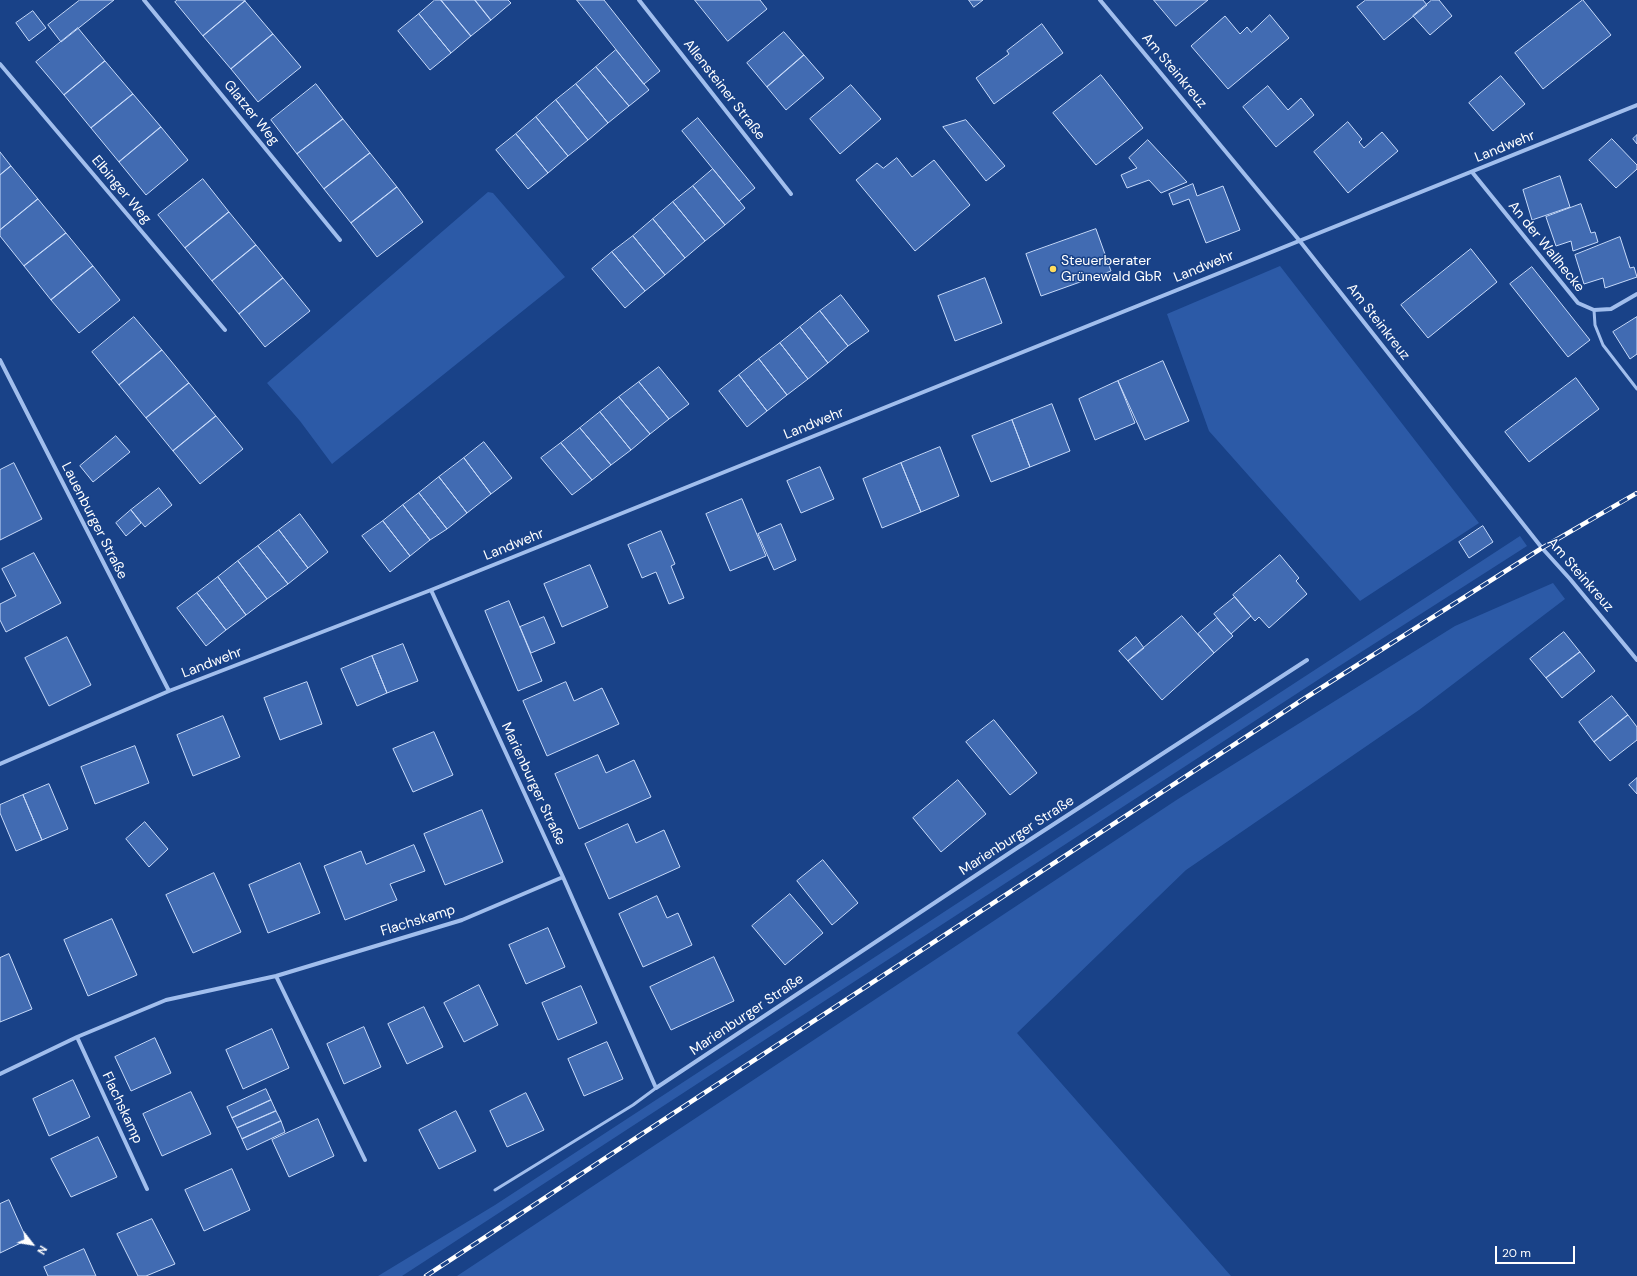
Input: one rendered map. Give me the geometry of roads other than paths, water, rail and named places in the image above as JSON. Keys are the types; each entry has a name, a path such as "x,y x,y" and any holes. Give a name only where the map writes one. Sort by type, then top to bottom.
{"street":[{"name":"Glatzer Weg","path":"144,0 340,240"},
{"name":"Allensteiner Straße","path":"638,0 791,194"},
{"name":"Am Steinkreuz","path":"1100,0 1299,240 1542,548 1575,584 1637,660"},
{"name":"Elbinger Weg","path":"0,64 225,330"},
{"name":"Landwehr","path":"0,764 169,691 431,590 1637,105"},
{"name":"An der Wallhecke","path":"1472,172 1578,303 1594,310"},
{"path":"1594,310 1611,309 1637,294"},
{"name":"Lauenburger Straße","path":"0,360 169,691"},
{"name":"Marienburger Straße","path":"431,590 563,877 656,1088 1017,848 1307,660"},
{"name":"Flachskamp","path":"0,1074 78,1037 166,1000 276,976 462,920 563,877"},
{"path":"276,976 365,1160"},
{"name":"Flachskamp","path":"78,1037 147,1189"}],"lane":[{"path":"1594,310 1595,325 1603,344 1637,388"},
{"path":"495,1190 634,1105 656,1088"}],"railway":[{"path":"426,1276 1302,700 1542,548 1637,493"}],"place":[{"name":"Steuerberater Grünewald GbR","path":"1053,269"}]}
